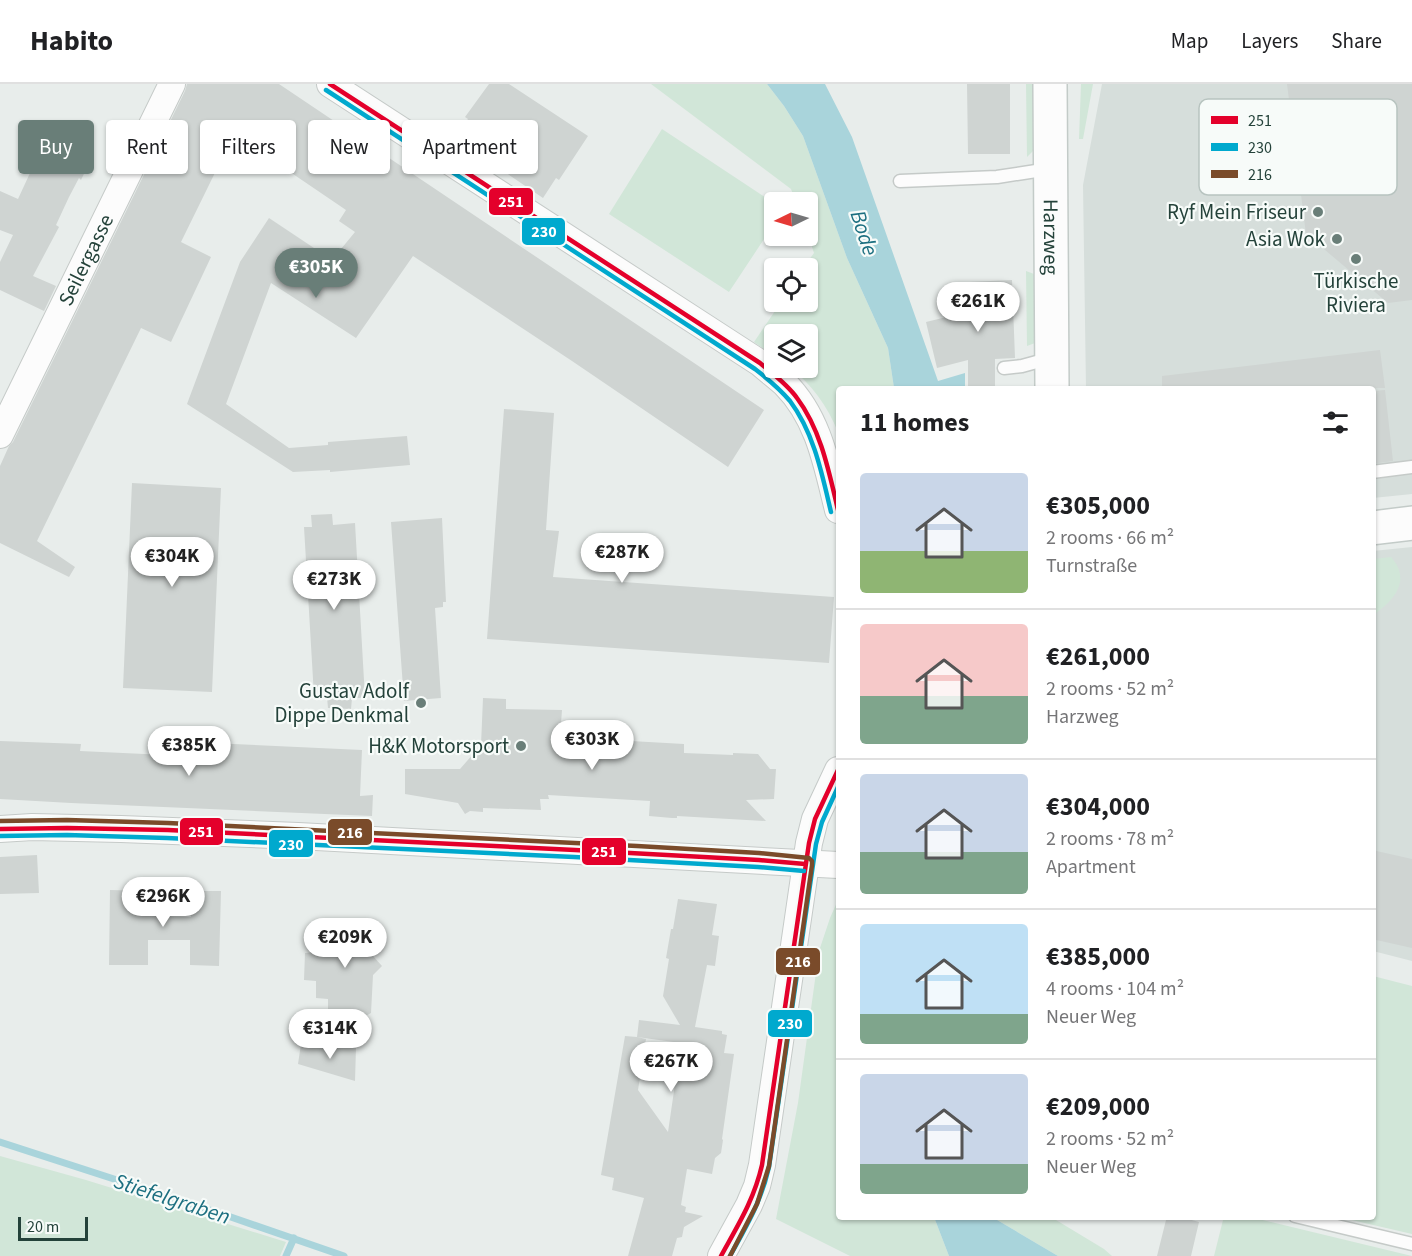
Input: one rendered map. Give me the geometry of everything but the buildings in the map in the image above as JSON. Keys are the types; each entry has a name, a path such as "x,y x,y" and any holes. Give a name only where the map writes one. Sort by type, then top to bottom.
{"main road":[{"name":"Harzweg","path":"1050,84 1053,373"},
{"path":"1376,528 1412,523"}],"street":[{"name":"Seilergasse","path":"0,435 172,84"},
{"path":"330,84 750,357 785,384 806,412 817,434 836,503"},
{"path":"721,1256 757,1186 762,1165 805,864 814,819 836,774"},
{"path":"0,829 32,827 121,829 286,836 836,866"}],"lane":[{"path":"900,181 997,177 1051,169"},
{"path":"1004,368 1022,366 1053,373"},
{"path":"1376,472 1412,467"},
{"path":"1312,1220 1412,1244"}],"shaded area":[{"path":"1102,84 1412,84 1412,494 1376,498 1376,386 1086,386 1083,185"},
{"path":"1412,547 1412,961 1376,952 1376,551"}],"green space":[{"path":"651,84 767,84 803,136 847,258 888,348 894,386 836,386 836,428 818,396 802,378 818,378 818,324 766,324 774,312 818,312 818,258 810,258 814,253 812,246 818,246 818,192 792,192"},
{"path":"1026,84 1033,84 1034,150 1027,157"},
{"path":"1081,84 1093,84 1083,139 1079,139"},
{"path":"662,129 764,196 764,239 729,292 609,214"},
{"path":"1026,271 1034,274 1035,343 1027,346"},
{"path":"764,327 764,349 754,342"},
{"path":"1391,557 1400,574 1400,582 1393,597 1376,613 1376,559"},
{"path":"836,904 836,1220 935,1220 949,1256 850,1256 776,1219 798,1103 819,951"},
{"path":"1376,977 1412,986 1412,1234 1352,1220 1376,1220"},
{"path":"0,1156 286,1242 280,1256 0,1256"},
{"path":"997,1220 1056,1220 1112,1256 1058,1256"},
{"path":"1223,1220 1262,1220 1412,1256 1214,1256"}],"water":[{"name":"Bode","path":"767,84 825,84 852,137 938,381 965,373 965,386 894,386 888,348 847,258 803,136"},
{"path":"935,1220 997,1220 1058,1256 949,1256"}],"waterway":[{"name":"Stiefelgraben","path":"0,1142 344,1256"},
{"path":"286,1256 294,1238"}],"transit line":[{"name":"251","path":"330,84 760,363 775,375 797,398 812,424 823,452 836,502"},
{"name":"230","path":"326,90 769,380 790,401 805,426 816,454 831,512"},
{"name":"251","path":"721,1256 750,1201 759,1178 809,843 815,819 836,774"},
{"name":"230","path":"730,1256 758,1202 769,1167 816,844 822,822 836,791"},
{"name":"216","path":"0,821 168,823 637,846 809,858 812,865 769,1166 757,1204 730,1256"},
{"name":"251","path":"0,829 168,830 805,864"},
{"name":"230","path":"0,836 67,835 167,838 574,857 804,871"}],"place":[{"name":"Ryf Mein Friseur","path":"1318,212"},
{"name":"Asia Wok","path":"1337,239"},
{"name":"Türkische Riviera","path":"1356,259"},
{"name":"Gustav Adolf Dippe Denkmal","path":"421,703"},
{"name":"H&K Motorsport","path":"521,746"}]}
